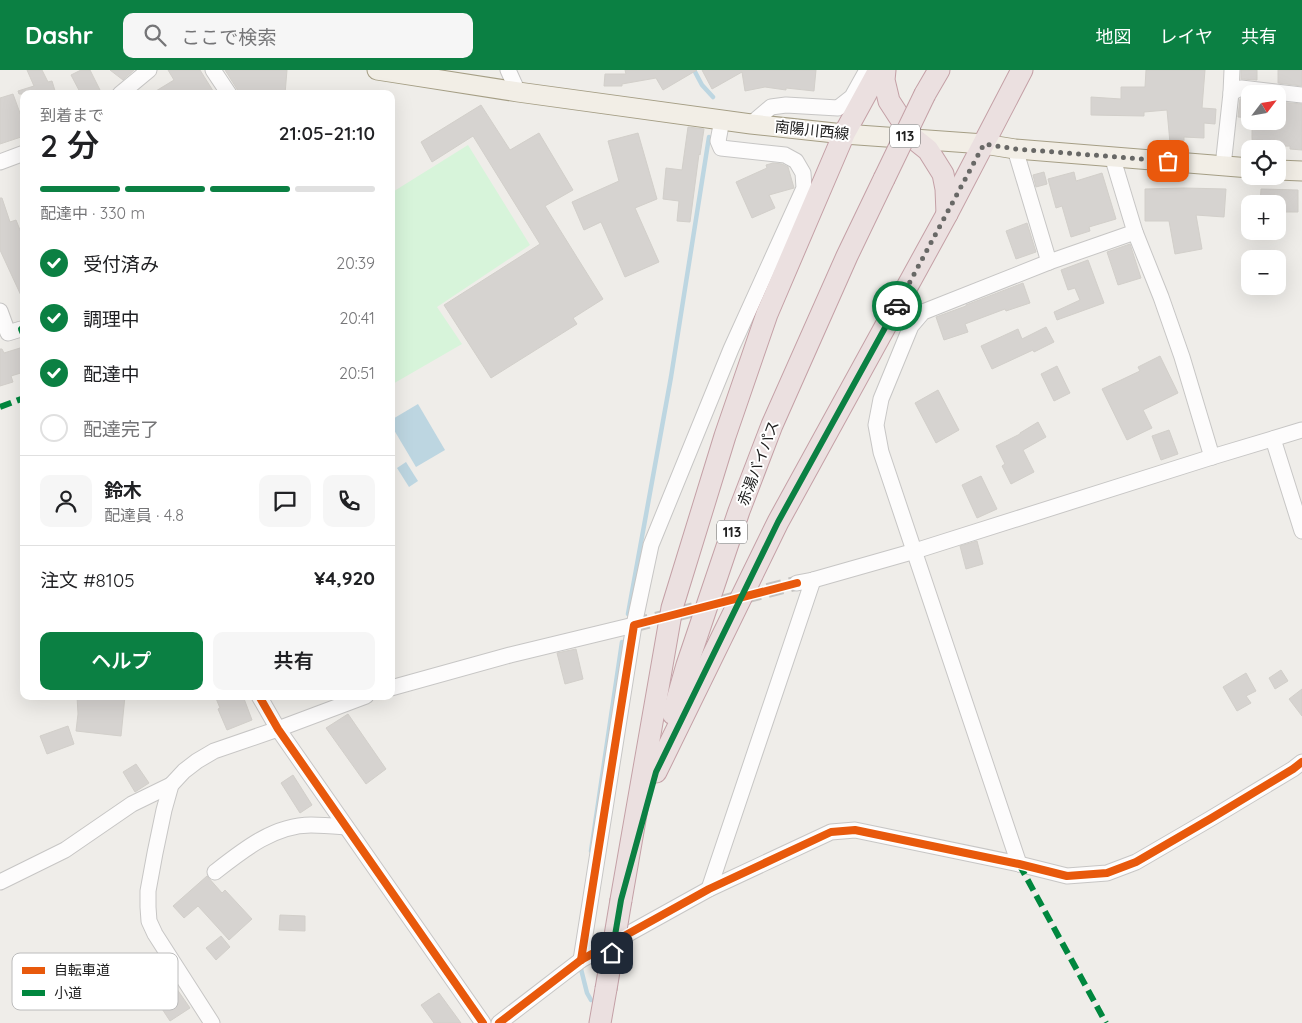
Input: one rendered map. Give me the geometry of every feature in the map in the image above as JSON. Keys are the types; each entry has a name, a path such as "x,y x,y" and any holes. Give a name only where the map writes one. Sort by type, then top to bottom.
{"highway":[{"path":"621,900 672,608 725,436 767,314 844,134 879,70"},
{"path":"885,70 884,80 889,101 913,138 928,150 943,174 947,214"},
{"name":"赤湯バイパス","path":"600,1023 621,900 690,656 739,511 765,442 847,256 925,94 939,70"},
{"path":"656,772 778,522 947,214 1022,70"}],"main road":[{"name":"南陽川西線","path":"377,70 518,92 751,124 844,134 913,138 984,144 1016,149 1241,167"},
{"path":"1286,170 1302,171"}],"street":[{"path":"125,90 150,70"},
{"path":"213,70 226,90"},
{"path":"508,70 518,92"},
{"path":"751,124 771,107 786,104 838,108 852,97 867,70"},
{"path":"1223,166 1232,70"},
{"path":"1231,93 1241,88 1302,95"},
{"path":"581,960 634,625 651,545 731,349 804,188 803,173 796,161 785,155 721,148 718,141 722,120"},
{"path":"1016,149 1049,262"},
{"path":"0,162 20,154"},
{"path":"1112,156 1134,232 1161,297 1182,357 1212,456"},
{"path":"1019,864 881,452 876,425 881,399 911,326 923,312 1049,262 1134,232"},
{"path":"0,311 10,336"},
{"path":"797,583 915,551 1212,456 1302,430"},
{"path":"1273,439 1302,531"},
{"path":"709,889 813,580"},
{"path":"395,687 510,654 634,625"},
{"path":"260,700 278,729 483,1023"},
{"path":"0,882 65,850 132,804 171,785 184,771 208,754 355,700"},
{"path":"499,1023 581,960 709,889 831,832 855,830 1019,864 1067,876 1107,874 1136,862 1210,820 1302,762"},
{"path":"167,953 149,921 148,891 154,854 171,785"},
{"path":"215,872 242,851 264,838 283,830 310,825 346,827"},
{"path":"178,970 212,1023"}],"green space":[{"path":"468,145 530,245 437,307 462,344 395,383 395,191"}],"water":[{"path":"418,404 445,450 416,467 395,432 395,418"},
{"path":"406,462 418,481 409,487 397,468"}],"building":[{"path":"27,70 42,70 48,82 52,81 55,90 21,90 34,86"},
{"path":"81,70 90,70 100,90 79,90 71,75"},
{"path":"110,70 134,70 123,80"},
{"path":"168,70 200,70 212,90 158,90 174,80"},
{"path":"225,70 287,70 285,90 237,89"},
{"path":"625,70 697,70 663,90 656,78 622,84 622,86 604,86 605,74 626,74"},
{"path":"702,70 816,70 814,91 765,87 745,91 742,72 712,89"},
{"path":"1146,70 1205,70 1202,108 1216,109 1215,124 1204,123 1204,138 1184,137 1184,141 1170,143 1167,110 1144,112 1144,116 1091,115 1091,97 1121,99 1121,87 1145,87"},
{"path":"1241,70 1257,70 1257,80 1241,79"},
{"path":"1278,70 1302,70 1302,86 1278,83"},
{"path":"13,94 20,113 20,137 0,144 0,98"},
{"path":"1241,99 1241,117 1238,117"},
{"path":"1286,103 1302,104 1302,150 1290,149 1290,146 1286,146 1286,140 1252,140 1252,130 1286,130"},
{"path":"481,105 510,150 539,133 573,190 545,206 603,299 573,318 577,324 491,378 444,305 540,244 473,136 432,162 421,142"},
{"path":"688,127 704,129 690,222 677,221 679,201 663,199 666,168 682,170"},
{"path":"638,133 657,199 635,208 659,262 625,277 601,222 584,230 572,202 619,181 608,141"},
{"path":"773,163 788,167 794,188 769,195 775,208 752,218 736,182 767,168 766,165"},
{"path":"1044,172 1047,184 1036,187 1033,175"},
{"path":"1074,172 1076,181 1102,173 1116,219 1089,227 1090,231 1071,237 1062,206 1056,208 1048,179"},
{"path":"1145,189 1226,189 1224,217 1196,215 1202,249 1175,254 1169,221 1145,221"},
{"path":"1261,189 1298,190 1298,212 1286,212 1286,195 1261,195"},
{"path":"0,198 2,198 10,222 16,220 20,230 20,293 0,250"},
{"path":"1027,223 1036,252 1016,259 1006,231"},
{"path":"1130,244 1141,278 1118,285 1107,252"},
{"path":"1088,260 1104,303 1057,320 1054,312 1080,300 1075,288 1068,290 1061,270"},
{"path":"1023,283 1030,303 1006,311 1005,309 965,324 968,332 944,340 936,317"},
{"path":"1046,327 1054,342 992,369 981,346 1018,329 1022,339"},
{"path":"20,348 20,373 11,376 13,382 0,386 0,349 4,353"},
{"path":"1160,356 1178,393 1143,410 1152,428 1127,440 1102,389 1140,371 1138,367"},
{"path":"1057,366 1070,393 1054,401 1041,374"},
{"path":"938,390 959,430 936,443 915,403"},
{"path":"1038,422 1046,437 1023,450 1034,472 1011,484 1002,466 1005,464 996,446"},
{"path":"1169,430 1178,454 1161,460 1152,436"},
{"path":"981,476 997,509 977,518 962,485"},
{"path":"977,541 983,564 966,569 960,546"},
{"path":"576,649 583,679 565,684 557,653"},
{"path":"1281,670 1288,681 1275,689 1269,678"},
{"path":"1246,673 1256,691 1246,696 1251,703 1237,711 1223,687"},
{"path":"1302,689 1302,716 1289,699"},
{"path":"77,700 125,700 121,736 76,731"},
{"path":"217,700 244,700 252,720 227,730 218,709 220,708"},
{"path":"348,714 386,769 366,784 326,728"},
{"path":"68,726 74,744 47,754 40,736"},
{"path":"136,764 149,783 135,792 123,772"},
{"path":"293,775 312,805 300,813 281,783"},
{"path":"207,876 222,893 225,890 252,919 229,940 198,906 184,918 173,906"},
{"path":"280,915 305,916 305,931 279,930"},
{"path":"221,936 230,947 216,960 206,948"},
{"path":"178,991 190,1008 170,1021 163,1010 178,1010"},
{"path":"439,993 461,1023 434,1023 421,1005"}],"waterway":[{"path":"694,70 702,85 713,97"},
{"path":"628,614 671,377 709,137"},
{"path":"591,851 622,642"},
{"path":"581,969 587,993 591,1000"}],"tunnel":[{"path":"634,625 797,583"}],"marked path":[{"path":"0,407 20,400"},
{"path":"1019,864 1106,1023"}],"cycle path":[{"path":"581,960 634,625 797,583"},
{"path":"261,700 278,729 483,1023"},
{"path":"499,1023 581,960 709,889 831,832 855,830 1019,864 1067,876 1107,873 1136,862 1302,762"}],"way so far":[{"path":"897,306 984,144 1016,149 1168,161"}],"route":[{"path":"612,953 621,900 656,772 778,522 897,306"}]}
